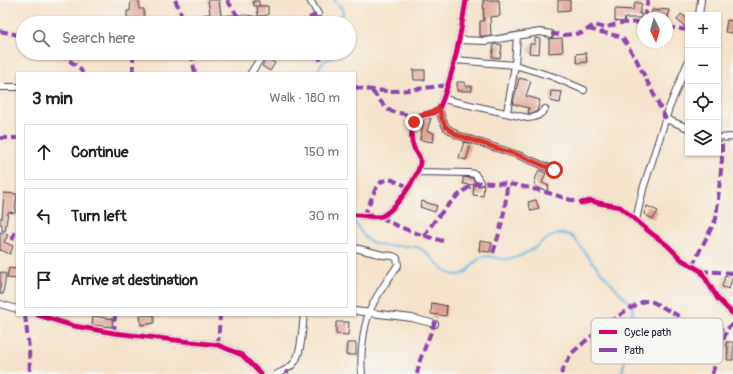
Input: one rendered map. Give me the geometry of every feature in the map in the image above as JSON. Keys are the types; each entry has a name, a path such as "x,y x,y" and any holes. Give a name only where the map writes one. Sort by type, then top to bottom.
{"street":[{"path":"310,0 318,14"},
{"path":"466,0 455,60 439,109 446,127 457,135 518,155 554,170"},
{"path":"699,12 701,0"},
{"path":"459,40 486,41 540,32 551,34"},
{"path":"507,112 515,65 517,36"},
{"path":"251,72 259,60"},
{"path":"455,60 515,65 554,77 584,90"},
{"path":"636,220 669,108 685,69"},
{"path":"0,87 16,87"},
{"path":"443,100 507,112 528,118 534,118 540,115 545,109"},
{"path":"356,215 381,217 391,210 418,172 420,157 414,148 411,137 414,122 418,116 439,109"},
{"path":"666,119 685,127"},
{"path":"721,138 733,137"},
{"path":"418,172 469,173 475,174 480,182"},
{"path":"581,203 591,200 599,203 620,206 667,245 682,260 701,271 718,298 733,314"},
{"path":"356,248 383,255 394,256 398,261 398,265 369,313 361,355 362,374"},
{"path":"0,304 16,309"},
{"path":"356,311 412,318 435,324"},
{"path":"41,316 74,326 114,333 218,345 242,356 261,374"},
{"path":"277,374 287,370 294,364 298,357 304,316"}],"building":[{"path":"131,0 139,0 139,9 144,9 144,16 127,16 127,11 130,11"},
{"path":"208,0 219,0 221,15 202,15 210,14"},
{"path":"483,0 499,0 500,16 490,17 491,36 480,36 480,21 484,21"},
{"path":"558,0 570,0 570,10 558,11"},
{"path":"253,1 259,1 259,6 268,6 268,15 258,16 257,6 254,6"},
{"path":"635,2 642,4 640,12 637,12 637,18 625,18 624,22 615,21 615,9 633,10"},
{"path":"660,9 669,10 669,12 652,12 652,10 660,11"},
{"path":"681,14 685,17 685,27 677,20"},
{"path":"727,20 733,21 733,33 725,32"},
{"path":"535,38 540,39 539,54 529,53 530,44 535,44"},
{"path":"562,38 563,52 549,53 549,39"},
{"path":"494,44 502,45 500,58 492,57"},
{"path":"586,53 587,62 577,63 576,54"},
{"path":"266,60 270,60 275,63 270,71 262,66"},
{"path":"413,70 425,70 425,80 414,80"},
{"path":"519,78 531,81 526,96 540,100 537,111 534,113 528,113 529,108 513,104"},
{"path":"457,82 465,82 465,86 472,86 472,91 457,91"},
{"path":"551,91 562,92 560,103 550,101"},
{"path":"431,118 427,131 434,133 433,142 420,140 424,119"},
{"path":"464,142 471,144 466,160 459,158"},
{"path":"539,170 546,173 542,183 549,186 547,191 537,187 534,183"},
{"path":"463,177 472,178 478,186 484,185 483,196 473,195 474,185 463,184"},
{"path":"4,193 16,194 15,213 8,212 5,231 2,231 2,224 0,224 0,218 2,218"},
{"path":"536,200 539,209 531,211 528,202"},
{"path":"422,201 437,206 435,212 420,207"},
{"path":"647,206 658,211 653,219 644,214"},
{"path":"0,232 8,235 4,242 13,246 10,254 1,250 0,251"},
{"path":"480,241 492,243 490,252 479,251"},
{"path":"9,268 16,269 16,279 7,278"},
{"path":"0,272 6,274 3,294 0,294"},
{"path":"725,276 732,278 729,289 722,287"},
{"path":"432,303 447,306 446,316 431,314"},
{"path":"93,316 113,319 112,327 92,325"},
{"path":"140,316 154,316 154,323 141,325"},
{"path":"336,322 349,322 348,335 336,334"},
{"path":"726,342 733,342 733,360 727,360 728,347"},
{"path":"347,343 356,343 356,355 346,355"}],"waterway":[{"path":"334,0 342,8 343,14 340,16"},
{"path":"317,72 321,64 327,60"},
{"path":"356,224 367,240 372,243 384,246 417,247 427,253 441,267 453,274 459,275 466,273 476,261 482,257 488,256 503,259 513,258 531,250 551,236 557,234 569,235 577,241 601,272 633,307 632,318"},
{"path":"621,374 624,364"}],"marked path":[{"path":"175,0 181,16"},
{"path":"227,0 238,16"},
{"path":"645,12 648,0"},
{"path":"314,16 318,14 318,16"},
{"path":"551,34 564,35 582,33 594,25 605,28 619,23 637,22"},
{"path":"673,28 685,30"},
{"path":"588,29 622,37 636,59 666,119"},
{"path":"0,31 16,34"},
{"path":"69,60 82,72"},
{"path":"133,60 133,72"},
{"path":"192,60 195,72"},
{"path":"356,87 379,91 390,91 413,90 448,85"},
{"path":"372,91 387,109 393,112 418,116"},
{"path":"0,138 16,138"},
{"path":"692,266 716,219 722,160 722,139"},
{"path":"364,216 375,190 382,181 390,179 409,187"},
{"path":"424,236 448,205 463,191 478,183 516,185 581,203"},
{"path":"493,253 503,219 507,183"},
{"path":"381,217 403,228 443,241"},
{"path":"12,240 16,230"},
{"path":"701,271 733,273"},
{"path":"616,318 644,301 653,302 681,318"},
{"path":"25,316 30,374"},
{"path":"114,333 115,316"},
{"path":"218,345 220,316"},
{"path":"417,374 420,360 437,317"},
{"path":"723,341 727,329 733,324"},
{"path":"723,329 727,329"},
{"path":"561,374 572,353 591,337"},
{"path":"712,374 715,364"}],"cycle path":[{"path":"356,215 376,217 382,216 394,207 407,190 417,173 420,159 412,144 411,136 414,123 418,116 433,113 439,109 453,69 466,0"},
{"path":"581,203 591,201 620,207 667,245 682,260 701,271 718,299 733,314"},
{"path":"41,316 74,326 114,333 218,345 242,355 261,374"}],"route":[{"path":"414,122 418,116 439,109 446,127 457,135 518,155 554,170"}]}
